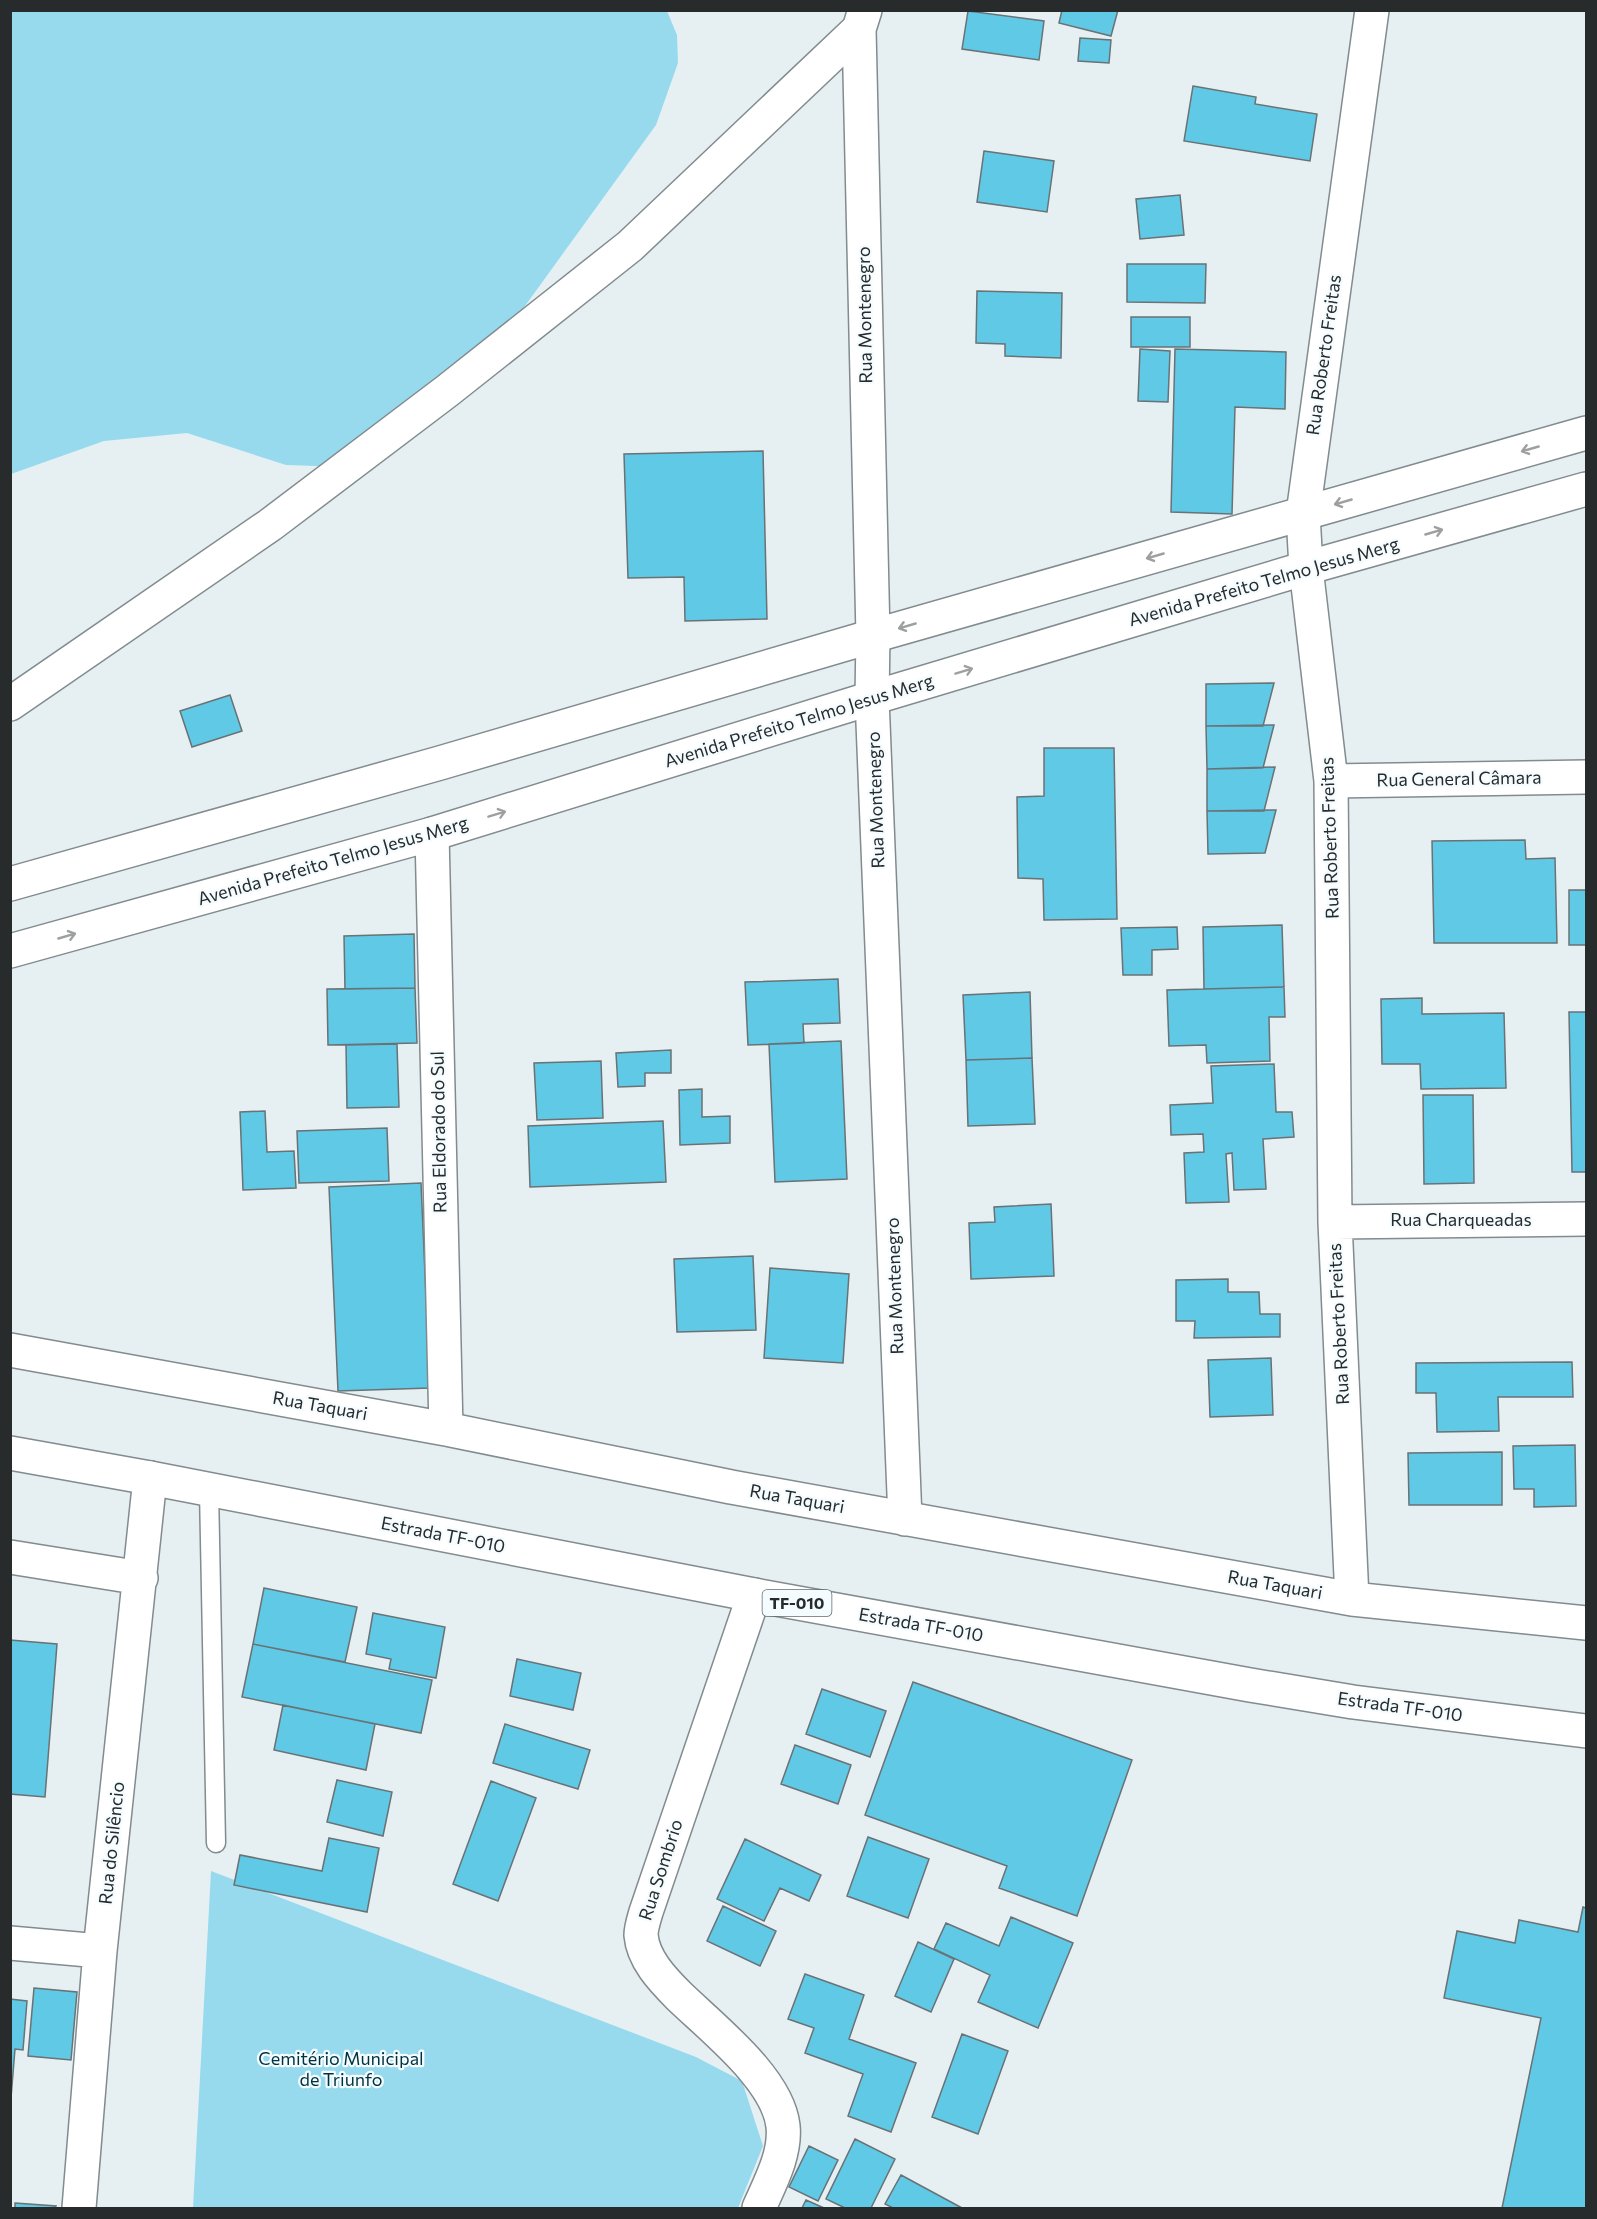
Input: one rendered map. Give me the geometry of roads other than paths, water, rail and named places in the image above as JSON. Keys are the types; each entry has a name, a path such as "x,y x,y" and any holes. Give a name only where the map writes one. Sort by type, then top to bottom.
{"street":[{"name":"Rua Roberto Freitas","path":"1353,1599 1335,1222 1331,781 1306,568 1303,514 1372,10"},
{"path":"10,704 270,525 447,391 630,246 862,20"},
{"name":"Rua Montenegro","path":"862,20 873,636 872,698 905,1519"},
{"path":"10,884 440,763 873,636 1587,432"},
{"name":"Avenida Prefeito Telmo Jesus Merg","path":"10,951 432,834 872,698 1306,568 1587,489"},
{"name":"Rua General Câmara","path":"1331,781 1587,777"},
{"name":"Rua Eldorado do Sul","path":"432,834 446,1430"},
{"name":"Rua Charqueadas","path":"1335,1222 1587,1219"},
{"name":"Rua Taquari","path":"10,1350 446,1430 731,1488 1353,1599 1587,1623"},
{"name":"Estrada TF-010","path":"10,1453 754,1595 1273,1689 1353,1702 1587,1731"},
{"name":"Rua do Silêncio","path":"79,2208 100,1951 150,1478"},
{"path":"10,1557 141,1578"},
{"name":"Rua Sombrio","path":"754,1595 646,1912 641,1934 648,1958 662,1978 751,2065 767,2085 777,2105 783,2126 781,2149 759,2208"},
{"path":"10,1943 100,1951"}],"lane":[{"path":"209,1490 216,1843"}],"park label":[{"name":"Cemitério Municipal de Triunfo","path":"341,2069"}]}
